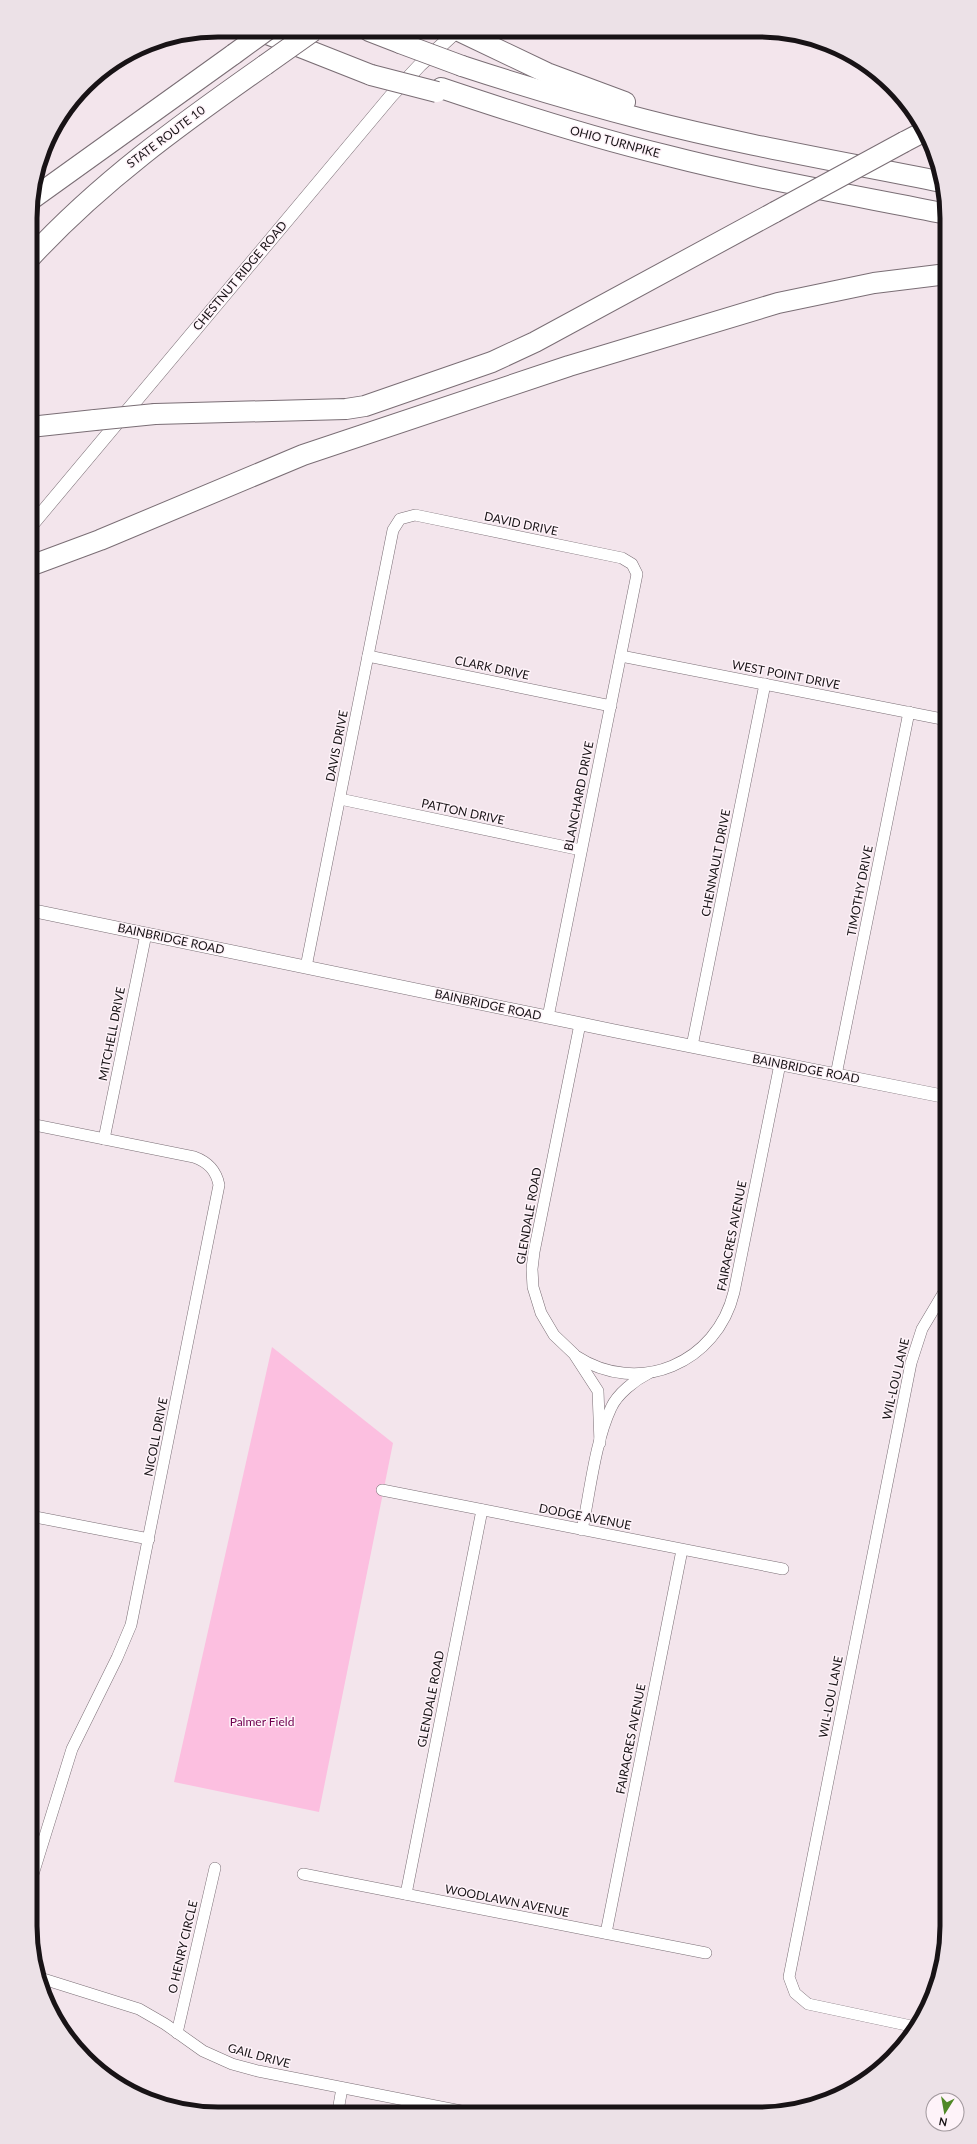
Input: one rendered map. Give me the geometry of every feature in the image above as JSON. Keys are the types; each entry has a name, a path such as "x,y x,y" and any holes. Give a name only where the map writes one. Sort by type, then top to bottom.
{"highway":[{"path":"39,194 257,37"},
{"path":"278,37 376,70"},
{"name":"STATE ROUTE 10","path":"37,251 75,211 136,158 305,37"},
{"name":"OHIO TURNPIKE","path":"310,37 376,70 601,139 690,162 940,213"},
{"path":"384,37 462,66 553,95 707,134 937,181"},
{"path":"468,37 574,83 691,125 707,134"},
{"path":"37,426 155,414 346,409 368,405 492,362 535,342 919,134"},
{"path":"37,563 100,540 303,455 569,366 778,303 868,284 940,275"}],"street":[{"name":"CHESTNUT RIDGE ROAD","path":"37,519 391,96 420,65 452,37"},
{"name":"DAVID DRIVE","path":"393,530 396,524 404,516 415,516 438,520 622,558 634,568 636,580"},
{"name":"DAVIS DRIVE","path":"306,967 393,530"},
{"name":"BLANCHARD DRIVE","path":"548,1017 636,580"},
{"name":"CLARK DRIVE","path":"368,656 611,706"},
{"name":"WEST POINT DRIVE","path":"621,656 940,719"},
{"name":"CHENNAULT DRIVE","path":"692,1046 764,684"},
{"name":"TIMOTHY DRIVE","path":"836,1075 909,712"},
{"name":"PATTON DRIVE","path":"340,799 582,850"},
{"name":"BAINBRIDGE ROAD","path":"37,911 580,1024 940,1096"},
{"name":"MITCHELL DRIVE","path":"104,1139 146,934"},
{"name":"GLENDALE ROAD","path":"580,1024 532,1269 533,1287 543,1316 554,1335 574,1354 598,1391 600,1443"},
{"name":"FAIRACRES AVENUE","path":"574,1354 597,1367 614,1372 649,1372 675,1365 698,1351 716,1332 729,1309 734,1292 780,1064"},
{"name":"NICOLL DRIVE","path":"37,1125 204,1160 214,1170 219,1185 131,1625 117,1658 72,1749 37,1862"},
{"name":"WIL-LOU LANE","path":"911,2026 808,2004 795,1993 789,1977 911,1363 922,1329 940,1299"},
{"name":"FAIRACRES AVENUE","path":"582,1530 600,1443 611,1407 638,1379 649,1372"},
{"name":"DODGE AVENUE","path":"382,1490 783,1569"},
{"name":"GLENDALE ROAD","path":"406,1894 482,1510"},
{"path":"37,1517 149,1540"},
{"name":"FAIRACRES AVENUE","path":"606,1933 682,1550"},
{"name":"O HENRY CIRCLE","path":"177,2033 215,1868"},
{"name":"WOODLAWN AVENUE","path":"303,1874 706,1953"},
{"name":"GAIL DRIVE","path":"45,1980 139,2009 203,2051 232,2064 342,2088 440,2107"},
{"path":"339,2107 342,2088"}],"green space":[{"name":"Palmer Field","path":"272,1347 393,1443 319,1812 174,1782"}]}
